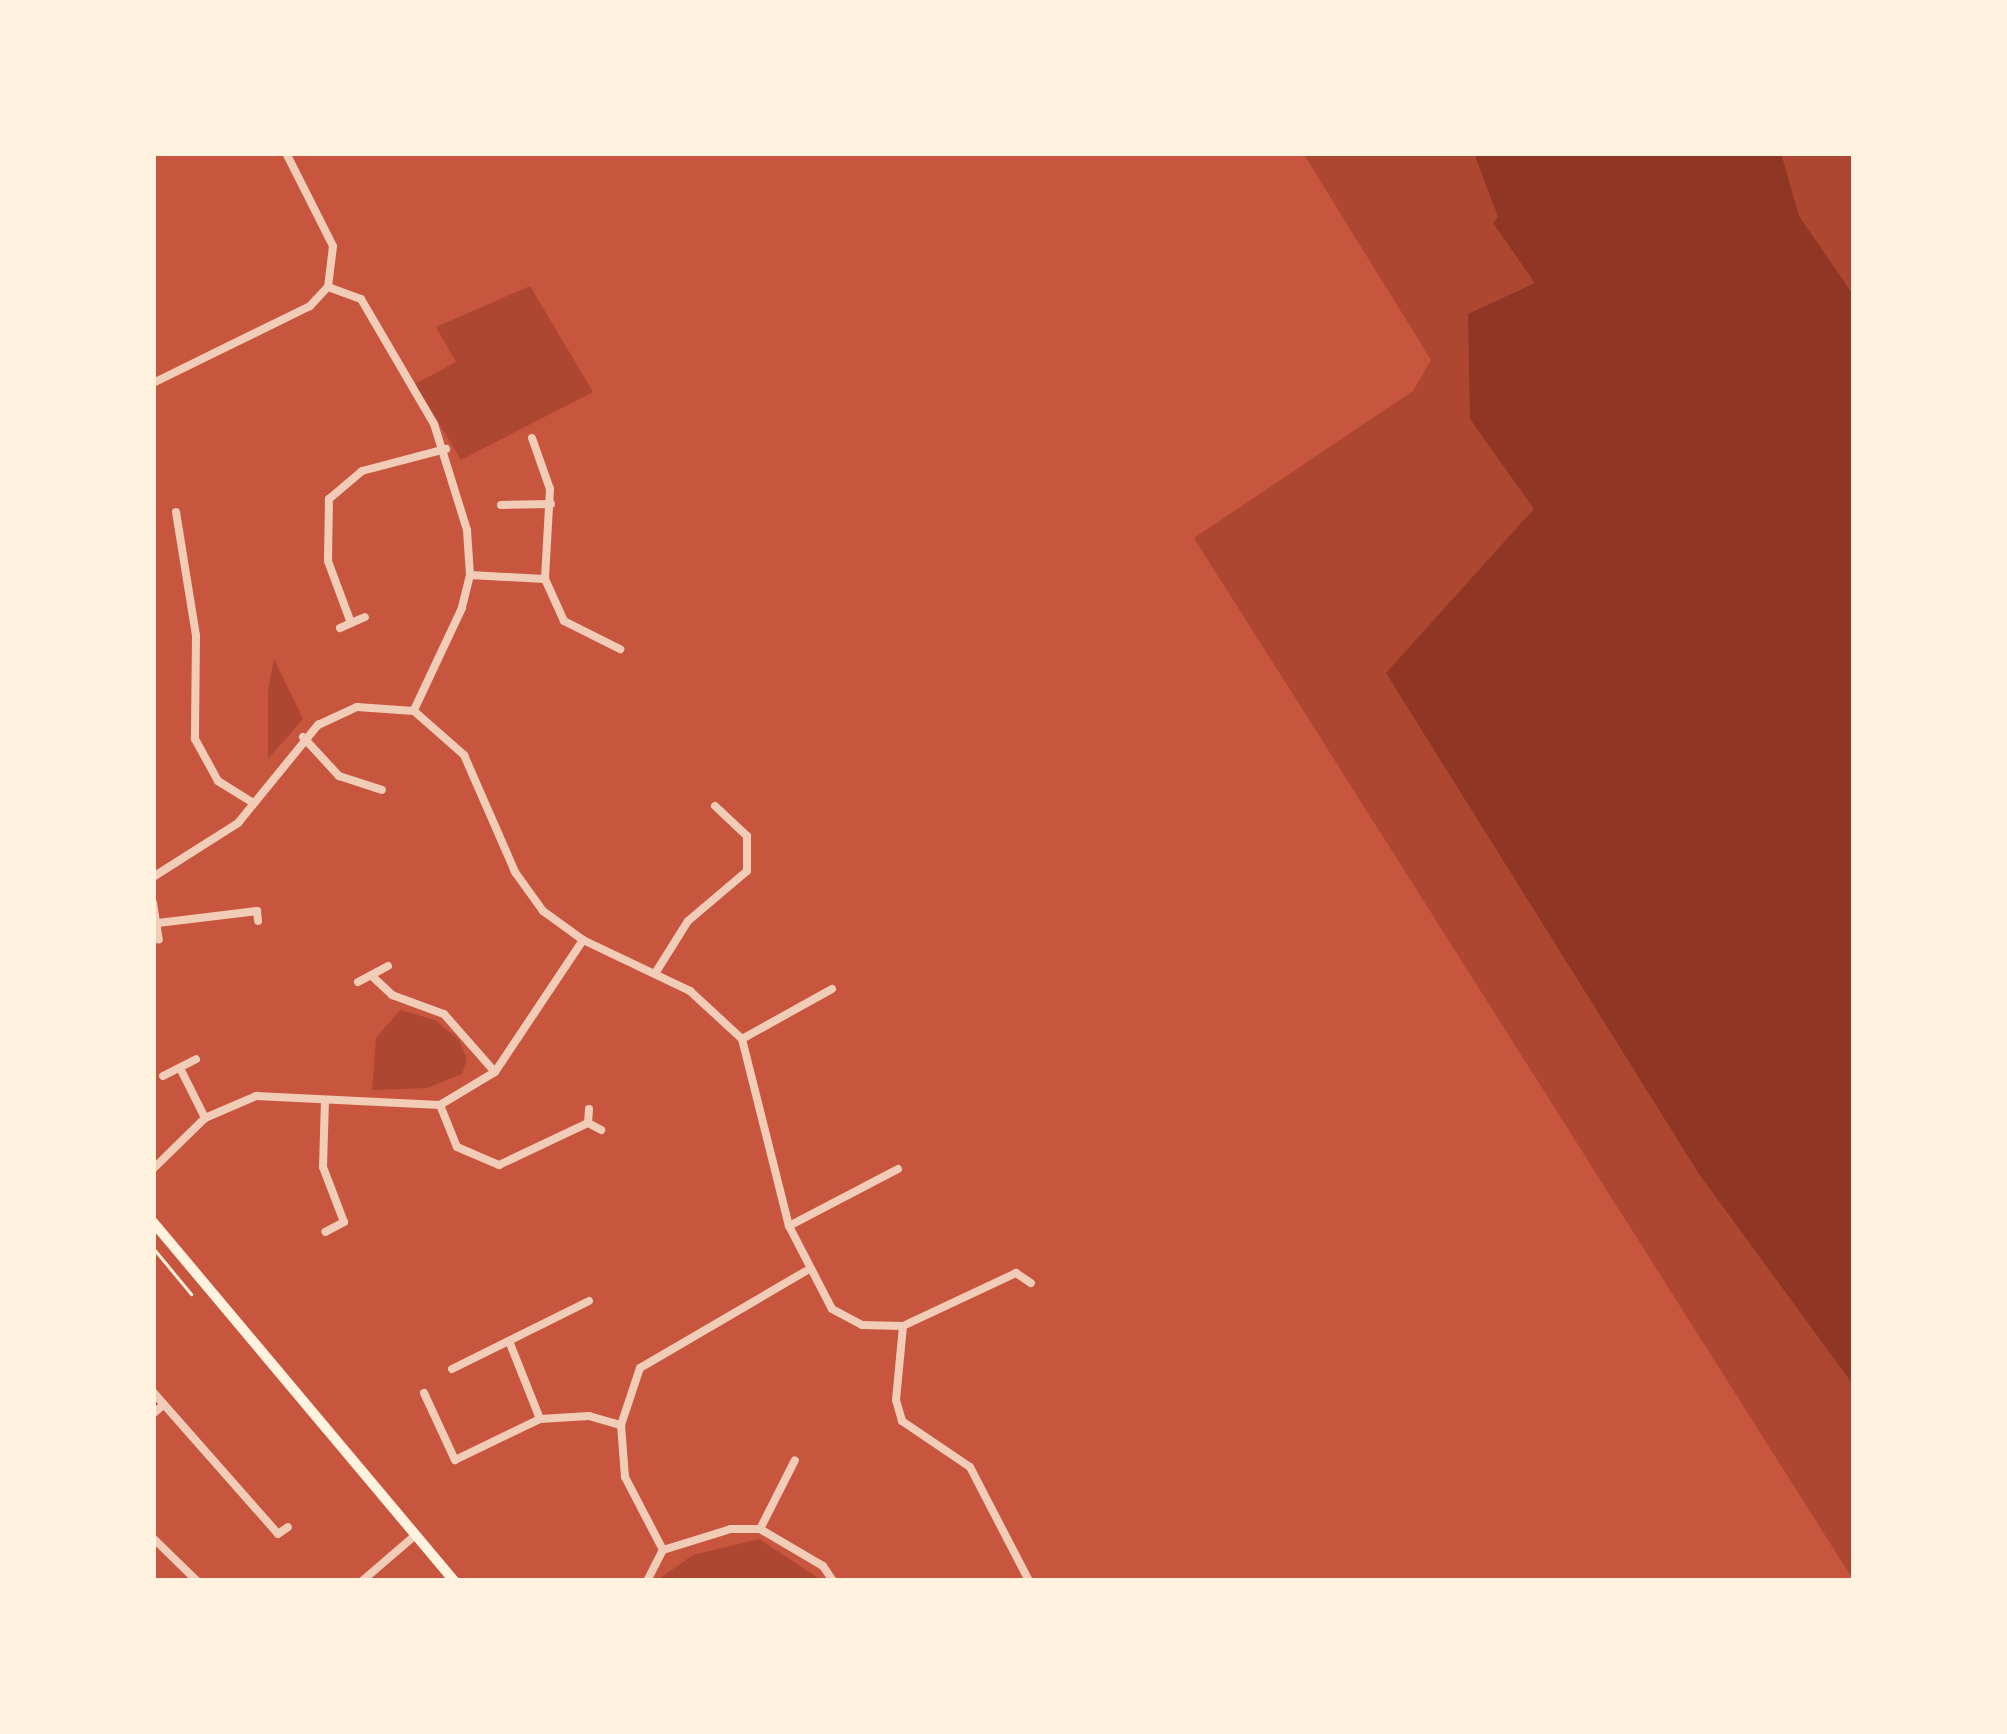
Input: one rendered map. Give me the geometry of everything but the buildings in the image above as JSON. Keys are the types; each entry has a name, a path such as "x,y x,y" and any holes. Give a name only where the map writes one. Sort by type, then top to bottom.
{"main road":[{"path":"153,1222 412,1538 454,1581"}],"street":[{"path":"153,383 310,306 328,287 333,246 286,153"},
{"path":"328,287 361,299 446,449 470,575 414,710"},
{"path":"532,438 548,473 545,579 564,621 620,649"},
{"path":"351,623 328,561 329,499 362,471 446,449"},
{"path":"501,505 550,504"},
{"path":"176,512 196,636 195,739 218,781 253,802"},
{"path":"470,575 545,579"},
{"path":"340,628 365,617"},
{"path":"153,877 208,848 253,802 303,737 357,707 414,710 464,755 527,893 583,940 690,991 742,1039 789,1226 806,1271 844,1318 903,1326 1016,1273 1031,1283"},
{"path":"303,737 340,776 382,790"},
{"path":"367,797 370,786"},
{"path":"656,972 688,921 747,872 747,836 715,806"},
{"path":"153,903 159,940"},
{"path":"158,923 257,911 258,921"},
{"path":"153,1169 206,1118 256,1096 440,1105 496,1072 583,940"},
{"path":"358,982 388,966"},
{"path":"374,977 392,995 444,1014 496,1072"},
{"path":"742,1039 832,989"},
{"path":"164,1076 196,1059"},
{"path":"181,1070 206,1118"},
{"path":"325,1100 323,1167 344,1222 325,1232"},
{"path":"440,1105 457,1147 499,1165 588,1123"},
{"path":"588,1123 589,1109"},
{"path":"588,1123 601,1130"},
{"path":"789,1226 898,1169"},
{"path":"663,1550 625,1477 620,1425 640,1368 806,1271"},
{"path":"452,1369 589,1301"},
{"path":"903,1326 896,1400 902,1420 970,1467 1029,1581"},
{"path":"509,1341 540,1419"},
{"path":"153,1392 278,1534"},
{"path":"424,1393 455,1460 540,1419 589,1416 620,1425"},
{"path":"153,1414 163,1405"},
{"path":"760,1529 795,1460"},
{"path":"271,1544 288,1527"},
{"path":"647,1581 663,1550 731,1529 760,1529 823,1567 833,1581"},
{"path":"153,1538 196,1581"},
{"path":"362,1581 412,1538"}],"path":[{"path":"153,1248 191,1294"}],"shaded area":[{"path":"1303,153 1854,153 1854,1581 1194,538 1413,391 1431,360"},
{"path":"1474,153 1781,153 1799,216 1854,296 1854,1386 1699,1174 1386,673 1534,509 1470,419 1468,314 1535,283 1493,223 1498,217"},
{"path":"530,286 593,392 461,460 415,384 456,362 436,327"},
{"path":"274,659 303,719 268,759 268,691"},
{"path":"400,1010 435,1020 459,1040 467,1059 462,1074 427,1088 372,1090 376,1038"},
{"path":"759,1539 823,1581 656,1581 693,1555"}]}
